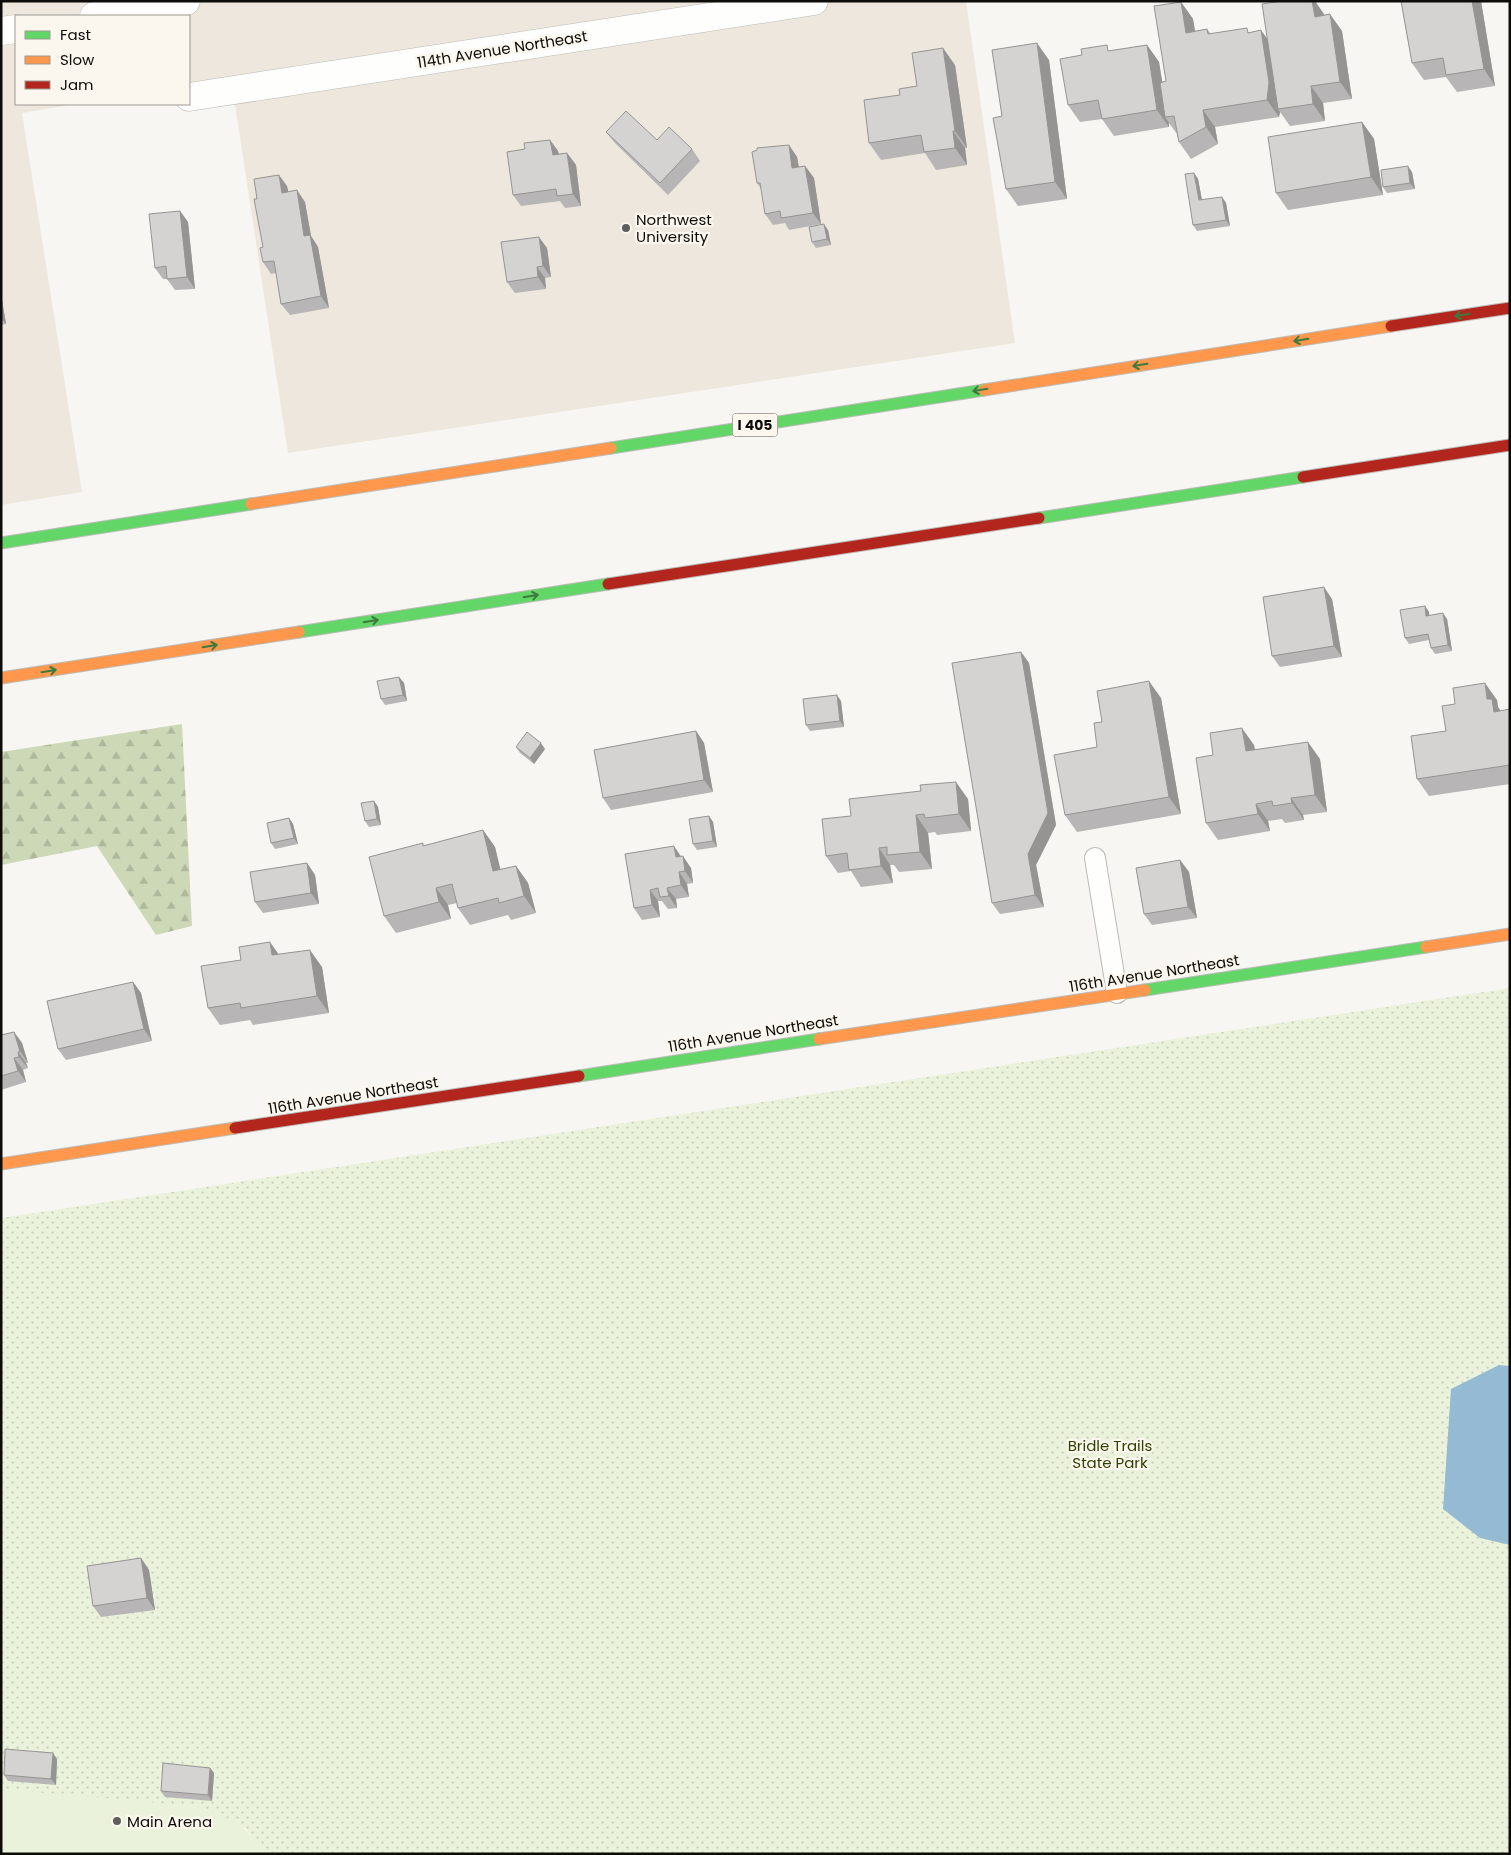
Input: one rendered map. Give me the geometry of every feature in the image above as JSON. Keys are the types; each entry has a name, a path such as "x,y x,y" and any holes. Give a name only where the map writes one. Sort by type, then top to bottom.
{"main road":[{"name":"I 405","path":"1,543 1510,308"},
{"path":"1,678 1510,445"},
{"name":"116th Avenue Northeast","path":"1,1164 1510,934"}],"street":[{"path":"100,15 186,1"},
{"name":"114th Avenue Northeast","path":"190,97 814,1"},
{"path":"1,32 15,29"}],"lane":[{"path":"1095,858 1117,994"}],"shaded area":[{"name":"Northwest University","path":"1,1 966,1 1015,343 288,453 231,78 190,85 190,15 15,15 15,105 69,105 22,113 82,492 1,505"}],"green space":[{"path":"182,724 192,926 156,935 97,846 1,865 1,752"},
{"name":"Bridle Trails State Park","path":"1510,988 1510,1854 265,1854 245,1828 1,1789 1,1218"},
{"name":"Main Arena","path":"1,1789 196,1806 235,1822 250,1835 265,1854 1,1854"}],"water":[{"path":"1499,1365 1510,1366 1510,1545 1480,1538 1443,1509 1451,1389"}],"building":[{"path":"1282,1 1312,1 1315,17 1330,14 1340,82 1311,86 1313,104 1278,109 1262,4"},
{"path":"1401,1 1472,1 1484,69 1446,75 1443,58 1412,63"},
{"path":"1181,2 1186,33 1207,29 1208,34 1247,28 1248,33 1261,30 1269,82 1267,100 1203,110 1206,127 1179,142 1174,116 1165,117 1160,83 1166,81 1154,6"},
{"path":"1037,43 1055,182 1006,189 993,118 1002,116 992,50"},
{"path":"1107,45 1108,51 1147,45 1157,110 1102,119 1098,100 1068,105 1060,59 1082,55 1081,49"},
{"path":"943,48 955,131 953,131 955,148 924,152 921,135 869,143 864,100 900,95 899,89 917,86 912,53"},
{"path":"626,111 657,140 669,127 692,149 660,183 606,132"},
{"path":"1362,122 1371,177 1276,193 1268,137"},
{"path":"550,140 553,155 567,153 573,194 557,196 556,189 513,195 507,152 525,149 524,143"},
{"path":"789,145 792,168 805,166 813,213 781,218 780,211 765,214 752,152 757,150 757,148"},
{"path":"1408,166 1410,183 1383,187 1381,170"},
{"path":"1194,173 1199,200 1222,197 1226,220 1193,225 1185,174"},
{"path":"279,175 282,193 297,190 304,236 310,235 321,296 281,304 274,261 263,262 260,248 263,247 254,199 257,199 254,179"},
{"path":"180,211 187,277 167,279 166,266 155,268 149,214"},
{"path":"824,224 827,239 812,242 809,227"},
{"path":"539,237 543,266 537,267 538,277 507,282 501,242"},
{"path":"1324,587 1334,646 1272,656 1263,597"},
{"path":"1425,606 1426,616 1443,613 1448,645 1431,648 1428,634 1405,638 1400,610"},
{"path":"1021,652 1048,813 1028,854 1035,895 992,903 952,663"},
{"path":"399,677 403,695 381,699 377,681"},
{"path":"1149,681 1169,797 1065,815 1054,755 1097,747 1094,723 1102,722 1097,691"},
{"path":"1485,683 1487,699 1492,699 1494,712 1510,709 1510,765 1417,779 1411,736 1446,731 1442,706 1455,704 1453,688"},
{"path":"837,695 840,721 806,725 803,699"},
{"path":"1242,728 1246,751 1308,742 1315,795 1291,798 1292,803 1273,806 1272,801 1256,804 1258,814 1206,823 1196,758 1213,755 1210,733"},
{"path":"696,731 704,780 603,798 594,750"},
{"path":"527,732 541,743 530,758 516,747"},
{"path":"956,782 959,814 925,818 924,814 916,815 920,852 887,855 887,847 879,848 881,866 849,870 847,853 826,856 822,819 851,816 849,799 921,791 920,785"},
{"path":"374,801 377,819 365,821 361,803"},
{"path":"709,816 713,841 693,844 689,819"},
{"path":"289,818 294,838 271,843 267,823"},
{"path":"483,830 493,871 516,866 524,896 499,903 498,898 458,908 452,884 436,888 439,902 384,916 369,857 423,843 423,846"},
{"path":"674,846 676,857 683,856 685,871 679,872 681,885 667,888 669,896 660,897 658,888 650,890 652,905 634,908 625,854"},
{"path":"1180,860 1188,907 1144,914 1136,868"},
{"path":"307,863 311,893 255,902 250,872"},
{"path":"270,942 272,955 310,950 317,996 241,1008 240,1003 208,1008 201,966 241,960 239,947"},
{"path":"133,982 144,1029 58,1049 47,1001"},
{"path":"14,1032 20,1051 18,1052 19,1057 14,1058 18,1071 1,1076 1,1035"},
{"path":"141,1558 147,1598 93,1606 87,1566"},
{"path":"5,1749 53,1753 51,1779 4,1775"},
{"path":"163,1763 210,1768 208,1795 161,1791"}],"traffic: fast":[{"path":"611,448 984,390"},
{"path":"1039,518 1303,477"},
{"path":"1,543 251,504"},
{"path":"299,632 608,584"},
{"path":"1145,990 1426,947"},
{"path":"579,1076 819,1039"}],"traffic: slow":[{"path":"984,390 1391,326"},
{"path":"251,504 611,448"},
{"path":"1,678 299,632"},
{"path":"1426,947 1510,934"},
{"path":"819,1039 1145,990"},
{"path":"1,1164 235,1128"}],"traffic: jam":[{"path":"1391,326 1510,308"},
{"path":"1303,477 1510,445"},
{"path":"608,584 1039,518"},
{"path":"235,1128 579,1076"}],"place":[{"name":"Northwest University","path":"626,228"},
{"name":"Main Arena","path":"117,1821"}]}
